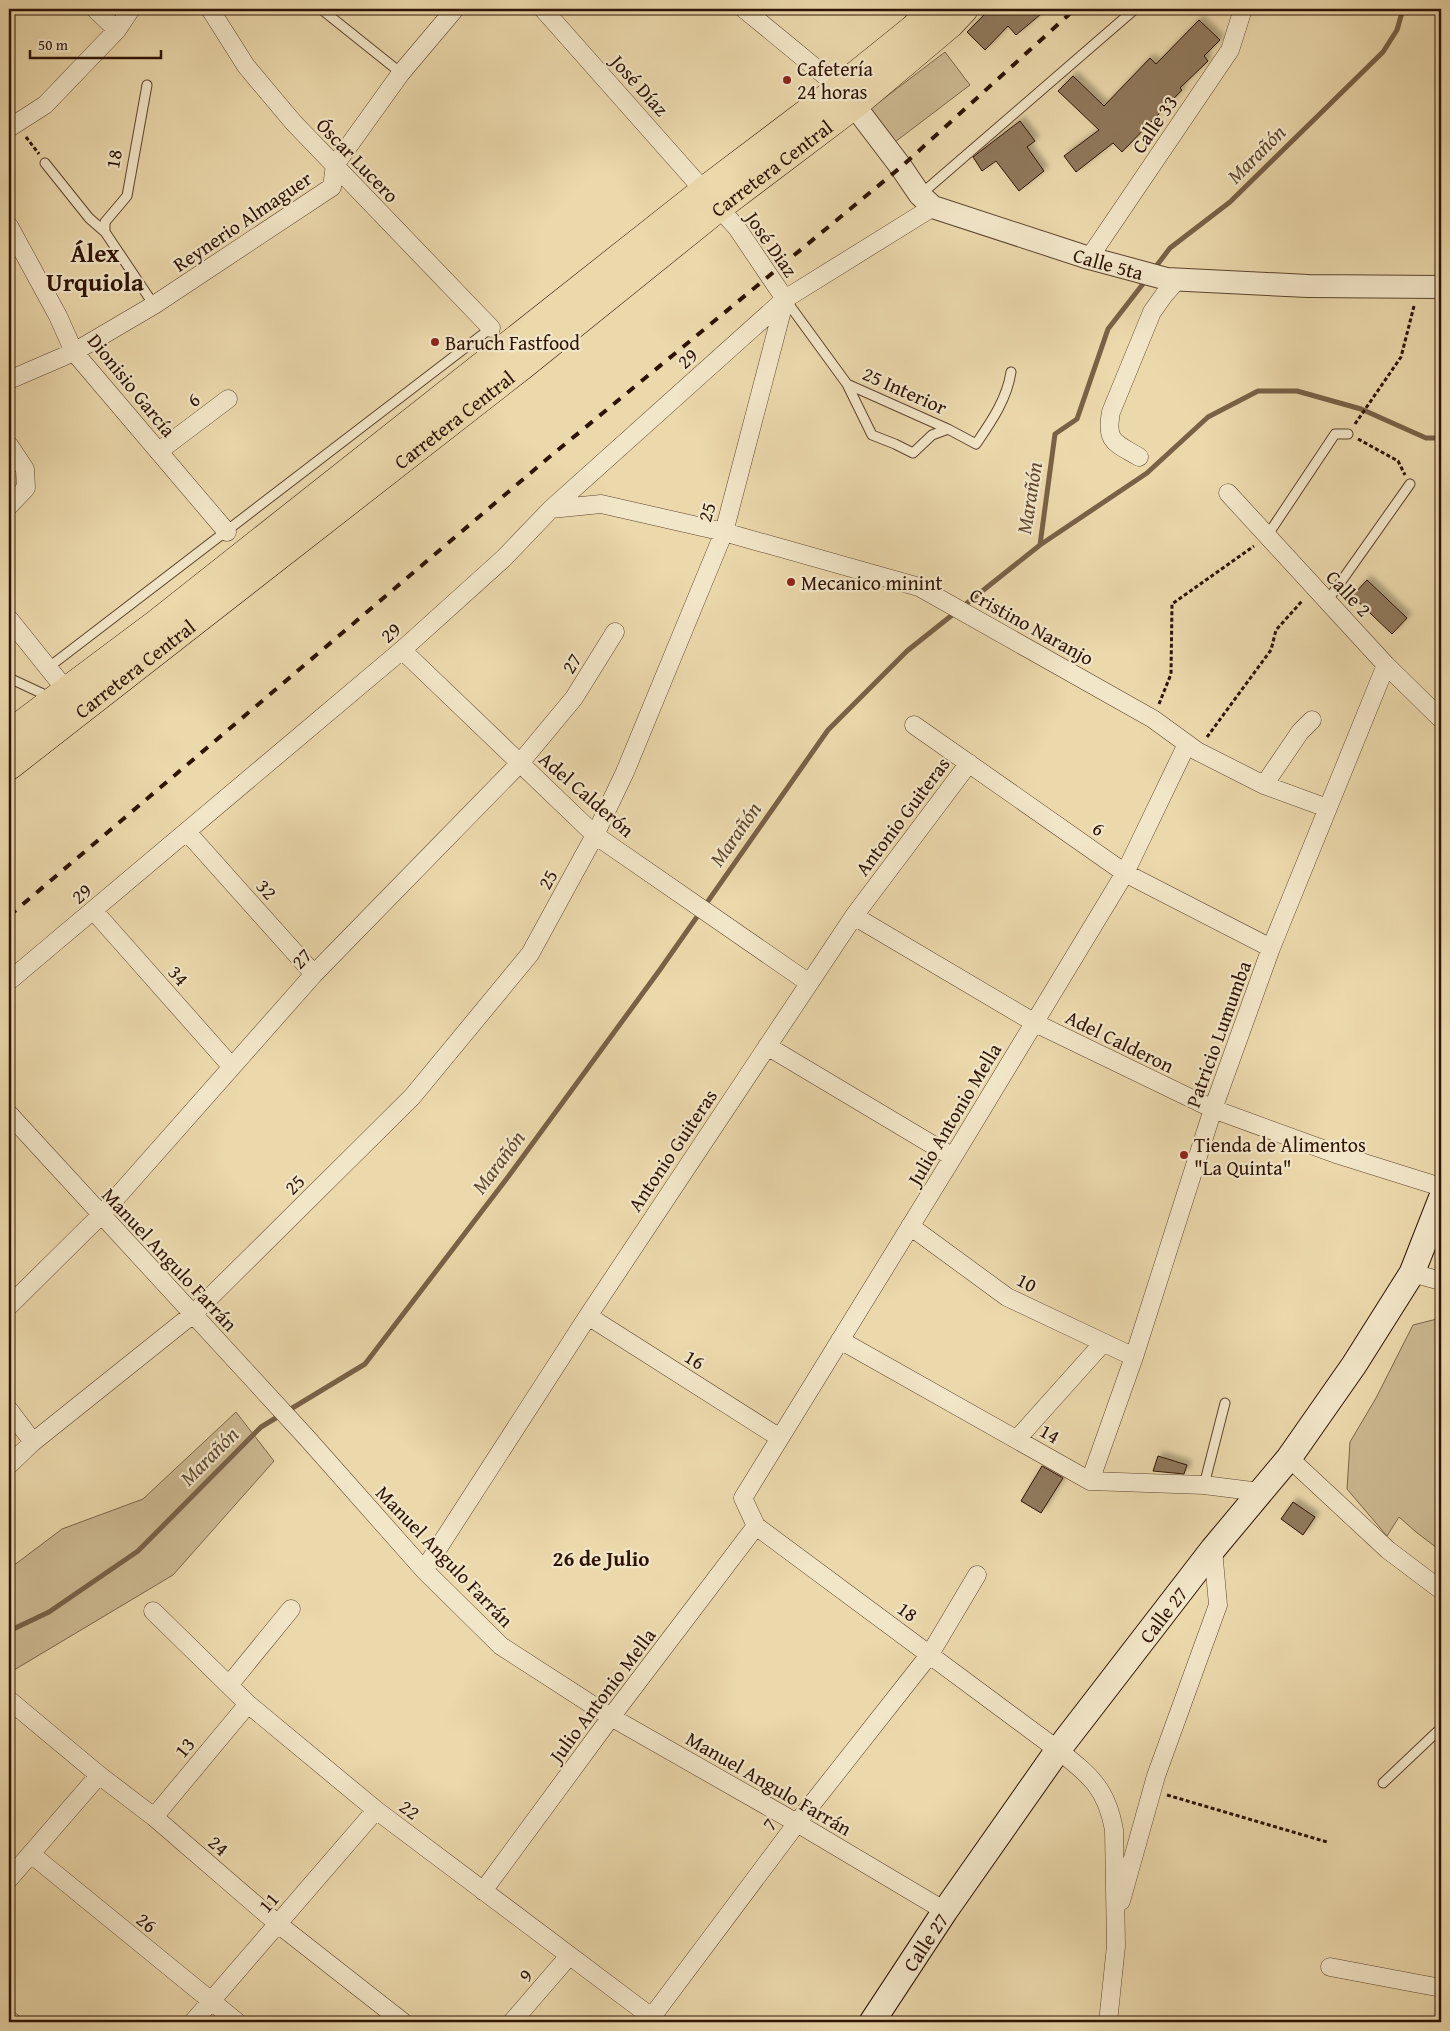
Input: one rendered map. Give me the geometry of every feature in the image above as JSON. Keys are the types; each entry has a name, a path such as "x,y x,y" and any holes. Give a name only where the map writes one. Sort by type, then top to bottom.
{"main road":[{"name":"Carretera Central","path":"9,734 156,624 954,13"},
{"name":"Carretera Central","path":"9,766 515,371 712,199"},
{"name":"Calle 27","path":"872,2022 945,1911 1058,1750 1213,1549 1289,1458 1354,1365 1412,1273 1441,1199"}],"street":[{"path":"95,9 117,30"},
{"path":"13,125 45,105 117,30 131,9"},
{"name":"Óscar Lucero","path":"210,9 246,66 293,122 491,328"},
{"name":"Reynerio Almaguer","path":"9,380 74,352 154,304 332,187 334,165 401,73 455,9"},
{"name":"José Díaz","path":"543,9 712,199"},
{"path":"744,9 847,96 926,201 785,299"},
{"name":"Calle 33","path":"1089,258 1230,50 1243,9"},
{"name":"José Diaz","path":"712,199 737,228 785,299"},
{"name":"Calle 5ta","path":"926,201 1089,258 1173,279 1308,286 1441,287"},
{"name":"Dionisio García","path":"9,226 58,316 74,352 228,532"},
{"path":"1139,457 1114,441 1108,428 1111,412 1152,312 1173,279"},
{"name":"29","path":"9,981 402,650 504,558 550,509 785,299"},
{"name":"25","path":"9,1465 33,1442 193,1314 412,1097 530,954 595,835 625,772 724,532 785,299"},
{"name":"6","path":"159,451 228,399"},
{"path":"9,445 25,469 26,488 9,506"},
{"name":"Calle 2","path":"1228,493 1386,665 1441,719"},
{"name":"Cristino Naranjo","path":"550,509 601,504 724,532 919,587 1153,719 1192,748 1264,785 1327,808"},
{"path":"9,619 49,667 60,694"},
{"name":"27","path":"9,1306 101,1215 314,974 520,763 574,698 615,632"},
{"name":"Adel Calderón","path":"402,650 595,835 809,983"},
{"name":"Patricio Lumumba","path":"1090,1481 1134,1357 1213,1109 1271,948 1386,665"},
{"path":"1264,785 1300,732 1312,720"},
{"name":"6","path":"914,725 1125,873 1271,948"},
{"name":"Julio Antonio Mella","path":"743,1498 1125,873 1192,748"},
{"name":"Antonio Guiteras","path":"424,1570 588,1316 854,916 969,763"},
{"name":"32","path":"187,832 314,974"},
{"name":"34","path":"93,910 232,1067"},
{"name":"Adel Calderon","path":"854,916 1035,1023 1213,1109 1339,1156 1441,1187"},
{"path":"767,1046 953,1157"},
{"name":"Manuel Angulo Farrán","path":"9,1114 307,1438 424,1570 501,1646 611,1717 945,1911"},
{"name":"10","path":"910,1226 1007,1297 1134,1357"},
{"path":"1412,1273 1441,1281"},
{"name":"16","path":"588,1316 780,1438"},
{"name":"14","path":"840,1340 1090,1481 1204,1485 1260,1492"},
{"path":"1017,1439 1103,1343"},
{"path":"9,1410 33,1442"},
{"path":"1289,1458 1388,1550 1441,1590"},
{"name":"18","path":"743,1498 756,1526 1086,1772 1099,1787 1112,1818 1114,1830 1116,1921"},
{"name":"Julio Antonio Mella","path":"483,1891 611,1717 756,1526"},
{"path":"1111,2022 1116,1921 1152,1790 1218,1604 1213,1549"},
{"name":"7","path":"652,2021 796,1823 930,1654 977,1575"},
{"path":"229,1685 291,1609"},
{"name":"22","path":"153,1611 248,1704 376,1810 570,1956 652,2021"},
{"name":"24","path":"9,1700 99,1775 154,1817 278,1924 403,2022"},
{"name":"13","path":"154,1817 248,1704"},
{"path":"9,1879 99,1775"},
{"name":"11","path":"193,2022 376,1810"},
{"name":"26","path":"31,1854 237,2022"},
{"name":"9","path":"512,2022 570,1956"},
{"path":"1330,1967 1441,1988"}],"lane":[{"path":"321,9 401,73"},
{"path":"926,201 1135,9"},
{"name":"18","path":"105,232 106,222 127,196 147,85"},
{"path":"45,163 89,218 105,232 154,304"},
{"name":"25 Interior","path":"785,299 848,384 872,435 913,453 932,435 948,429"},
{"path":"49,667 228,532 491,328"},
{"name":"25 Interior","path":"848,384 948,429 976,444 990,423 1008,389 1011,372"},
{"path":"1267,536 1335,434 1348,434"},
{"path":"1328,600 1410,484"},
{"path":"9,678 60,694"},
{"path":"1204,1485 1225,1403"},
{"path":"1383,1783 1441,1728"}],"path":[{"path":"13,125 45,163"},
{"path":"1410,484 1398,460 1348,434 1401,357 1419,286"},
{"path":"1153,719 1171,674 1172,604 1267,536"},
{"path":"1192,748 1271,650 1276,630 1315,587"},
{"path":"1152,1790 1327,1842"}],"shaded area":[{"path":"945,52 970,85 895,142 870,109"},
{"path":"1441,1318 1441,1551 1399,1517 1387,1536 1347,1489 1350,1442 1376,1398 1413,1325"},
{"path":"236,1412 274,1461 173,1575 9,1673 9,1569 62,1529 143,1499"}],"building":[{"path":"990,9 1047,9 1016,35 1008,26 985,50 967,32"},
{"path":"1199,20 1220,40 1204,56 1208,61 1180,88 1182,90 1122,152 1113,143 1076,172 1064,156 1099,130 1058,91 1073,76 1104,106 1150,58 1156,64"},
{"path":"1020,121 1035,141 1027,147 1044,171 1019,191 996,161 982,171 973,157"},
{"path":"1367,580 1407,618 1392,634 1352,596"},
{"path":"1158,1456 1187,1465 1184,1474 1153,1471"},
{"path":"1042,1466 1063,1478 1041,1513 1021,1501"},
{"path":"1293,1502 1315,1517 1303,1535 1281,1519"}],"waterway":[{"name":"Marañón","path":"1154,269 1170,248 1230,202 1383,52 1397,30 1403,9"},
{"name":"Marañón","path":"9,1631 49,1612 138,1551 261,1427 365,1364 508,1177 659,971 828,730 907,651 1040,545 1055,434 1077,419 1108,329 1146,280"},
{"path":"1040,545 1147,473 1208,417 1258,391 1297,391 1361,409 1426,438 1441,438"}],"railway":[{"path":"9,916 547,459 901,167 1075,9"}],"place":[{"name":"Cafetería 24 horas","path":"787,80"},
{"name":"Baruch Fastfood","path":"435,342"},
{"name":"Mecanico minint","path":"791,582"},
{"name":"Tienda de Alimentos \"La Quinta\"","path":"1184,1155"}],"district":[{"name":"Álex Urquiola","path":"95,268"},
{"name":"26 de Julio","path":"601,1558"}]}
